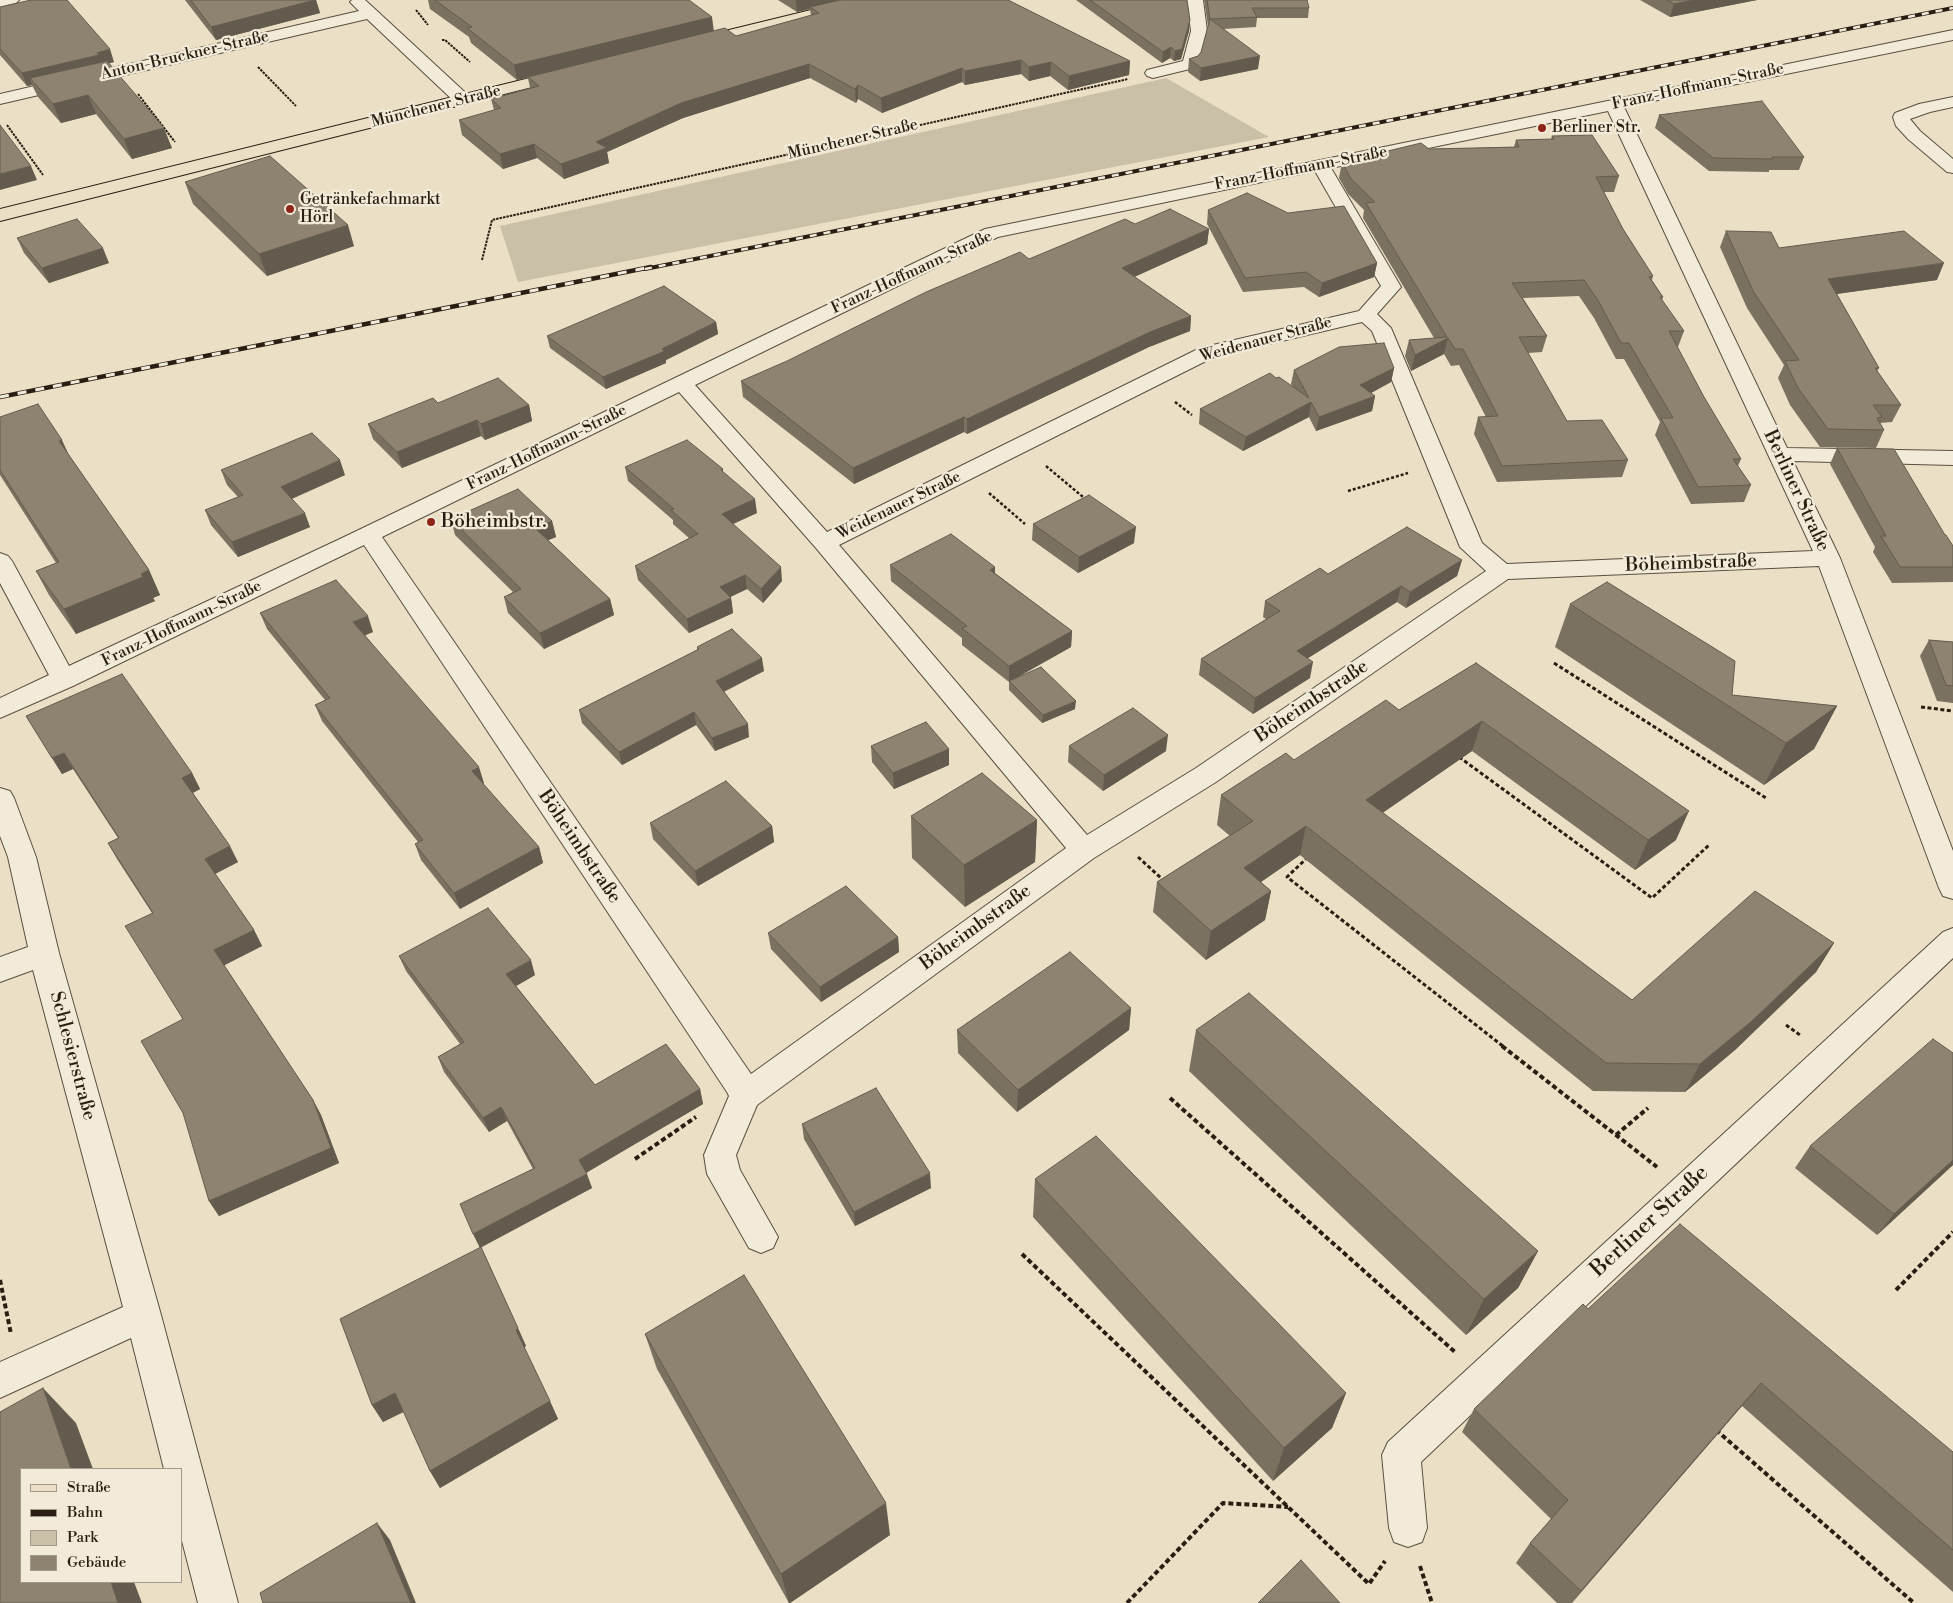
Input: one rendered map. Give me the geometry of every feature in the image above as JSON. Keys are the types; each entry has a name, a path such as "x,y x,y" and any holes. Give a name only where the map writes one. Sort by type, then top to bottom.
{"main road":[{"path":"681,46 871,0"},
{"name":"Münchener Straße","path":"0,215 582,71"}],"street":[{"path":"0,2 11,0"},
{"path":"356,0 463,100"},
{"path":"1153,74 1190,64 1199,31 1195,0"},
{"name":"Anton-Bruckner-Straße","path":"0,99 370,13"},
{"name":"Franz-Hoffmann-Straße","path":"0,709 64,680 992,233 1953,35"},
{"path":"1953,102 1925,108 1901,117 1902,122 1908,128 1953,168"},
{"name":"Berliner Straße","path":"1614,104 1828,558 1953,888"},
{"path":"1933,151 1953,147"},
{"path":"1321,166 1392,288 1366,315 1381,328 1472,547 1502,572"},
{"name":"Weidenauer Straße","path":"824,543 1207,352 1366,315"},
{"name":"Weidenauer Straße","path":"682,383 824,543 1084,850"},
{"path":"1779,454 1953,458"},
{"name":"Böheimbstraße","path":"368,534 743,1091 1084,850 1206,775 1502,572 1828,558"},
{"path":"0,562 64,680"},
{"name":"Schlesierstraße","path":"0,798 22,857 44,953 143,1315 218,1603"},
{"name":"Berliner Straße","path":"1408,1528 1401,1455 1953,940"},
{"path":"0,970 44,953"},
{"path":"743,1091 720,1155 724,1174 761,1237"},
{"path":"9,1376 143,1315"}],"path":[{"path":"416,10 428,25"},
{"path":"235,44 296,106"},
{"path":"121,71 176,143"},
{"name":"Münchener Straße","path":"482,260 492,220 1153,74"},
{"path":"6,124 43,175"},
{"path":"1021,445 1083,496"},
{"path":"1348,491 1438,464"},
{"path":"967,472 1025,524"},
{"path":"1554,663 1766,798"},
{"path":"1453,752 1652,898 1709,845"},
{"path":"1301,850 1309,856 1287,877 1685,1189"},
{"path":"635,1159 743,1091"},
{"path":"1170,1098 1484,1377"},
{"path":"1616,1135 1648,1108"},
{"path":"1896,1290 1953,1232"},
{"path":"1022,1254 1369,1584 1408,1528"},
{"path":"0,1280 9,1376"},
{"path":"1709,1423 1914,1603"},
{"path":"1127,1603 1224,1503 1288,1507"}],"green space":[{"path":"1166,78 1269,137 518,282 500,226"}],"building":[{"path":"31,0 67,0 110,49 97,53 99,55 22,73 0,49 0,7"},
{"path":"191,0 315,0 211,27"},
{"path":"435,0 689,0 712,17 514,65 467,28 472,27"},
{"path":"840,0 1008,0 1130,61 1069,76 1051,62 1029,67 1021,60 965,71 962,68 881,98 858,85 855,89 809,64 681,103 596,142 607,148 561,164 534,144 500,154 459,120 501,108 491,99 539,86 528,77 725,28 736,36 819,13 810,7"},
{"path":"1090,0 1187,0 1190,20 1182,49 1175,51 1171,47 1163,52"},
{"path":"1207,0 1307,0 1309,8 1252,8 1257,17 1210,19"},
{"path":"1667,0 1695,0 1674,4"},
{"path":"1210,19 1260,56 1201,68 1189,59 1198,56 1201,52"},
{"path":"107,61 164,128 124,139 88,95 53,104 30,78"},
{"path":"1762,101 1804,157 1772,157 1773,159 1713,158 1659,115"},
{"path":"0,125 31,166 0,174"},
{"path":"1592,135 1619,176 1596,177 1623,229 1653,276 1649,277 1663,297 1660,297 1684,331 1669,331 1704,397 1741,459 1733,459 1751,485 1698,487 1661,418 1673,418 1629,343 1621,343 1599,302 1584,280 1512,283 1547,336 1519,337 1567,421 1602,420 1628,460 1502,466 1478,417 1498,416 1463,349 1455,349 1448,338 1415,355 1409,340 1447,337 1366,203 1375,202 1351,179 1342,162 1421,143 1429,149 1519,147 1516,140 1554,139 1552,136"},
{"path":"270,156 348,225 259,254 185,182"},
{"path":"1247,193 1288,213 1344,206 1377,263 1322,283 1306,272 1245,278 1208,210"},
{"path":"1170,209 1209,229 1122,268 1191,316 1150,332 967,419 964,417 853,468 741,381 787,361 926,292 1020,252 1029,259 1125,219 1135,224"},
{"path":"77,219 103,248 42,268 17,238"},
{"path":"1726,231 1771,232 1779,248 1904,231 1944,263 1828,279 1879,368 1875,368 1901,405 1873,405 1882,417 1877,418 1884,430 1828,429 1798,388 1785,361 1799,360 1753,291"},
{"path":"664,286 716,322 662,349 665,351 603,377 547,336"},
{"path":"1384,343 1394,368 1360,385 1375,396 1319,417 1311,402 1246,437 1200,409 1270,373 1309,398 1294,370 1339,347"},
{"path":"498,378 529,405 481,424 477,420 397,452 368,424 433,398 438,403"},
{"path":"38,404 62,440 59,441 149,570 141,574 143,577 64,609 36,571 59,562 0,470 0,417"},
{"path":"312,433 340,460 281,487 305,513 232,542 205,510 243,495 221,470"},
{"path":"687,440 723,469 721,470 755,499 722,514 781,567 761,589 745,575 720,587 731,598 687,619 635,566 698,534 671,510 674,509 625,467"},
{"path":"1837,448 1894,449 1953,546 1953,567 1900,567 1881,536 1886,536"},
{"path":"518,489 552,521 535,528 610,599 540,633 504,597 521,589 451,519"},
{"path":"1089,495 1136,527 1079,557 1033,524"},
{"path":"1407,527 1462,560 1410,592 1401,586 1297,651 1313,662 1255,698 1201,659 1280,611 1265,601 1320,568 1328,574"},
{"path":"951,534 995,567 990,570 1072,631 1009,666 962,628 967,626 890,565"},
{"path":"336,580 368,616 353,622 479,767 472,771 539,847 454,893 415,844 423,840 315,705 330,698 260,613"},
{"path":"1607,582 1735,661 1732,695 1837,706 1786,743 1570,604"},
{"path":"732,629 762,658 716,681 748,724 712,738 694,712 619,752 579,710 699,649 697,647"},
{"path":"1929,640 1953,642 1953,686 1946,685"},
{"path":"1476,663 1689,811 1648,840 1482,721 1366,800 1632,1000 1755,891 1834,943 1752,1021 1700,1064 1606,1063 1306,826 1244,868 1271,891 1211,931 1157,882 1253,821 1221,795 1286,753 1294,760 1386,700 1399,710"},
{"path":"1041,667 1076,701 1043,715 1009,681"},
{"path":"122,674 192,773 182,778 230,846 205,859 254,930 214,950 313,1100 331,1148 209,1201 183,1113 141,1041 183,1019 125,926 153,913 108,843 119,838 64,753 52,758 26,716"},
{"path":"1133,708 1168,735 1104,775 1069,746"},
{"path":"926,722 949,749 893,773 871,746"},
{"path":"982,773 1037,820 964,865 911,816"},
{"path":"726,781 772,826 695,871 650,823"},
{"path":"846,886 898,937 820,987 768,933"},
{"path":"488,908 531,960 506,974 595,1085 666,1044 700,1089 579,1160 587,1174 473,1234 460,1204 535,1168 501,1107 483,1118 438,1057 464,1042 399,956"},
{"path":"1070,952 1131,1008 1018,1090 957,1030"},
{"path":"1249,993 1538,1251 1484,1299 1196,1030"},
{"path":"1933,1039 1953,1053 1953,1160 1894,1214 1810,1146"},
{"path":"876,1088 930,1173 854,1212 802,1124"},
{"path":"1096,1136 1346,1393 1284,1448 1035,1179"},
{"path":"1680,1224 1953,1452 1953,1550 1761,1383 1581,1591 1530,1543 1568,1500 1474,1409 1583,1304 1588,1309"},
{"path":"481,1247 518,1328 516,1330 550,1401 430,1471 395,1393 372,1405 340,1319"},
{"path":"744,1275 886,1503 781,1574 645,1334"},
{"path":"43,1388 71,1468 20,1468 20,1583 111,1583 118,1603 0,1603 0,1412"},
{"path":"377,1523 411,1603 263,1603 260,1593"},
{"path":"1301,1560 1340,1603 1258,1603"}],"railway":[{"path":"645,269 1953,8"},
{"path":"0,397 651,267"}],"place":[{"name":"Berliner Str.","path":"1542,128"},
{"name":"Getränkefachmarkt Hörl","path":"290,209"},
{"name":"Böheimbstr.","path":"431,522"}]}
